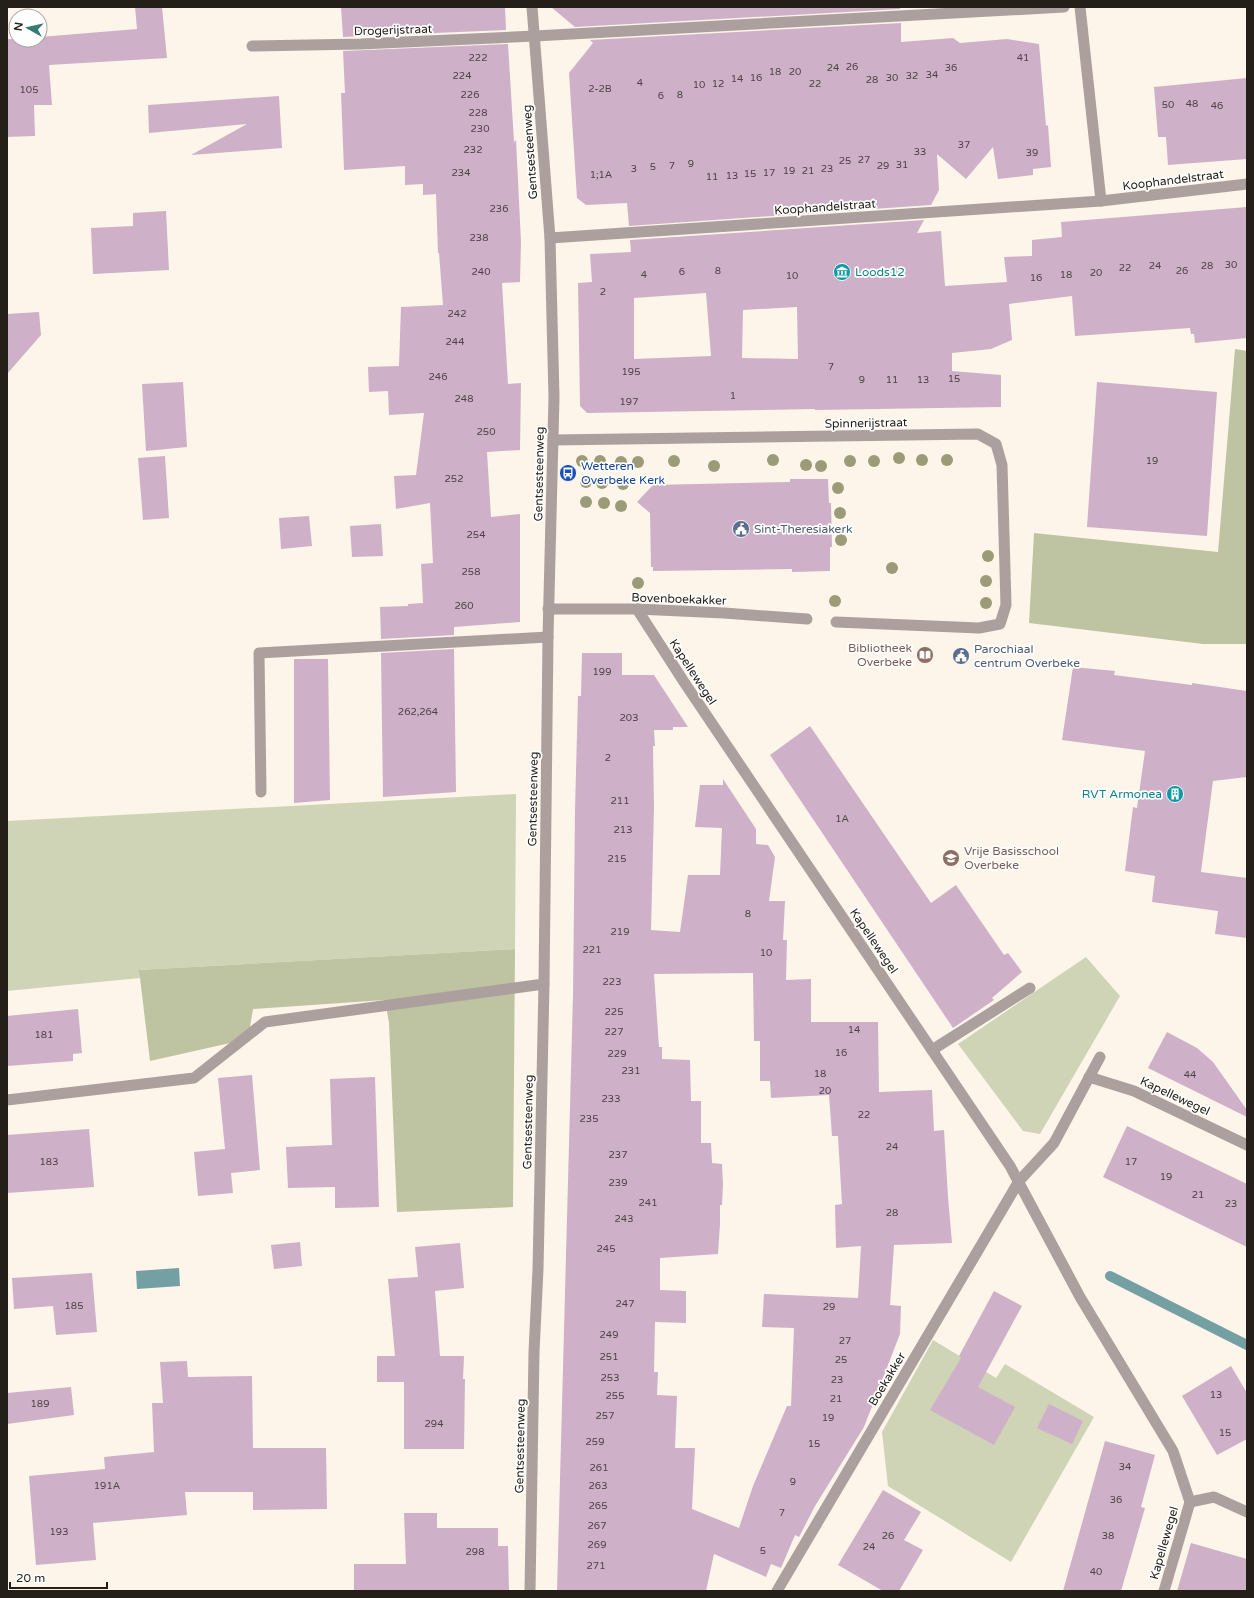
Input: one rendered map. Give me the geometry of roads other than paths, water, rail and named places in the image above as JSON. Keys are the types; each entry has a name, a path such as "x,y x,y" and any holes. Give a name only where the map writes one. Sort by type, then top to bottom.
{"street":[{"name":"Gentsesteenweg","path":"530,1591 534,1352 538,1253 544,984 548,609 554,397 550,238 532,7"},
{"name":"Drogerijstraat","path":"252,46 361,44 535,36 1064,7"},
{"path":"1080,7 1101,201"},
{"name":"Koophandelstraat","path":"550,238 1101,201 1247,184"},
{"name":"Spinnerijstraat","path":"553,440 978,434 996,444 1002,464 1006,605 1000,624 979,628 836,622"},
{"name":"Bovenboekakker","path":"548,609 724,613 807,619"},
{"name":"Kapellewegel","path":"637,610 1019,1181 1080,1297 1173,1451 1190,1502 1164,1591"},
{"path":"261,792 259,653 548,637"},
{"path":"7,1100 194,1078 265,1022 544,984"},
{"path":"932,1050 1030,988"},
{"path":"1019,1181 1054,1143 1100,1057"},
{"name":"Kapellewegel","path":"1090,1077 1134,1091 1247,1146"},
{"name":"Boekakker","path":"777,1591 1019,1181"},
{"name":"Kapellewegel","path":"1190,1502 1214,1497 1247,1512"}],"water":[{"path":"179,1268 180,1286 137,1289 136,1271"}],"waterway":[{"path":"1110,1276 1247,1345"}],"place":[{"name":"Loods12","path":"842,272"},
{"name":"Wetteren Overbeke Kerk","path":"568,473"},
{"name":"Sint-Theresiakerk","path":"741,529"},
{"name":"Bibliotheek Overbeke","path":"925,655"},
{"name":"Parochiaal centrum Overbeke","path":"961,656"},
{"name":"RVT Armonea","path":"1175,794"},
{"name":"Vrije Basisschool Overbeke","path":"951,858"}]}
